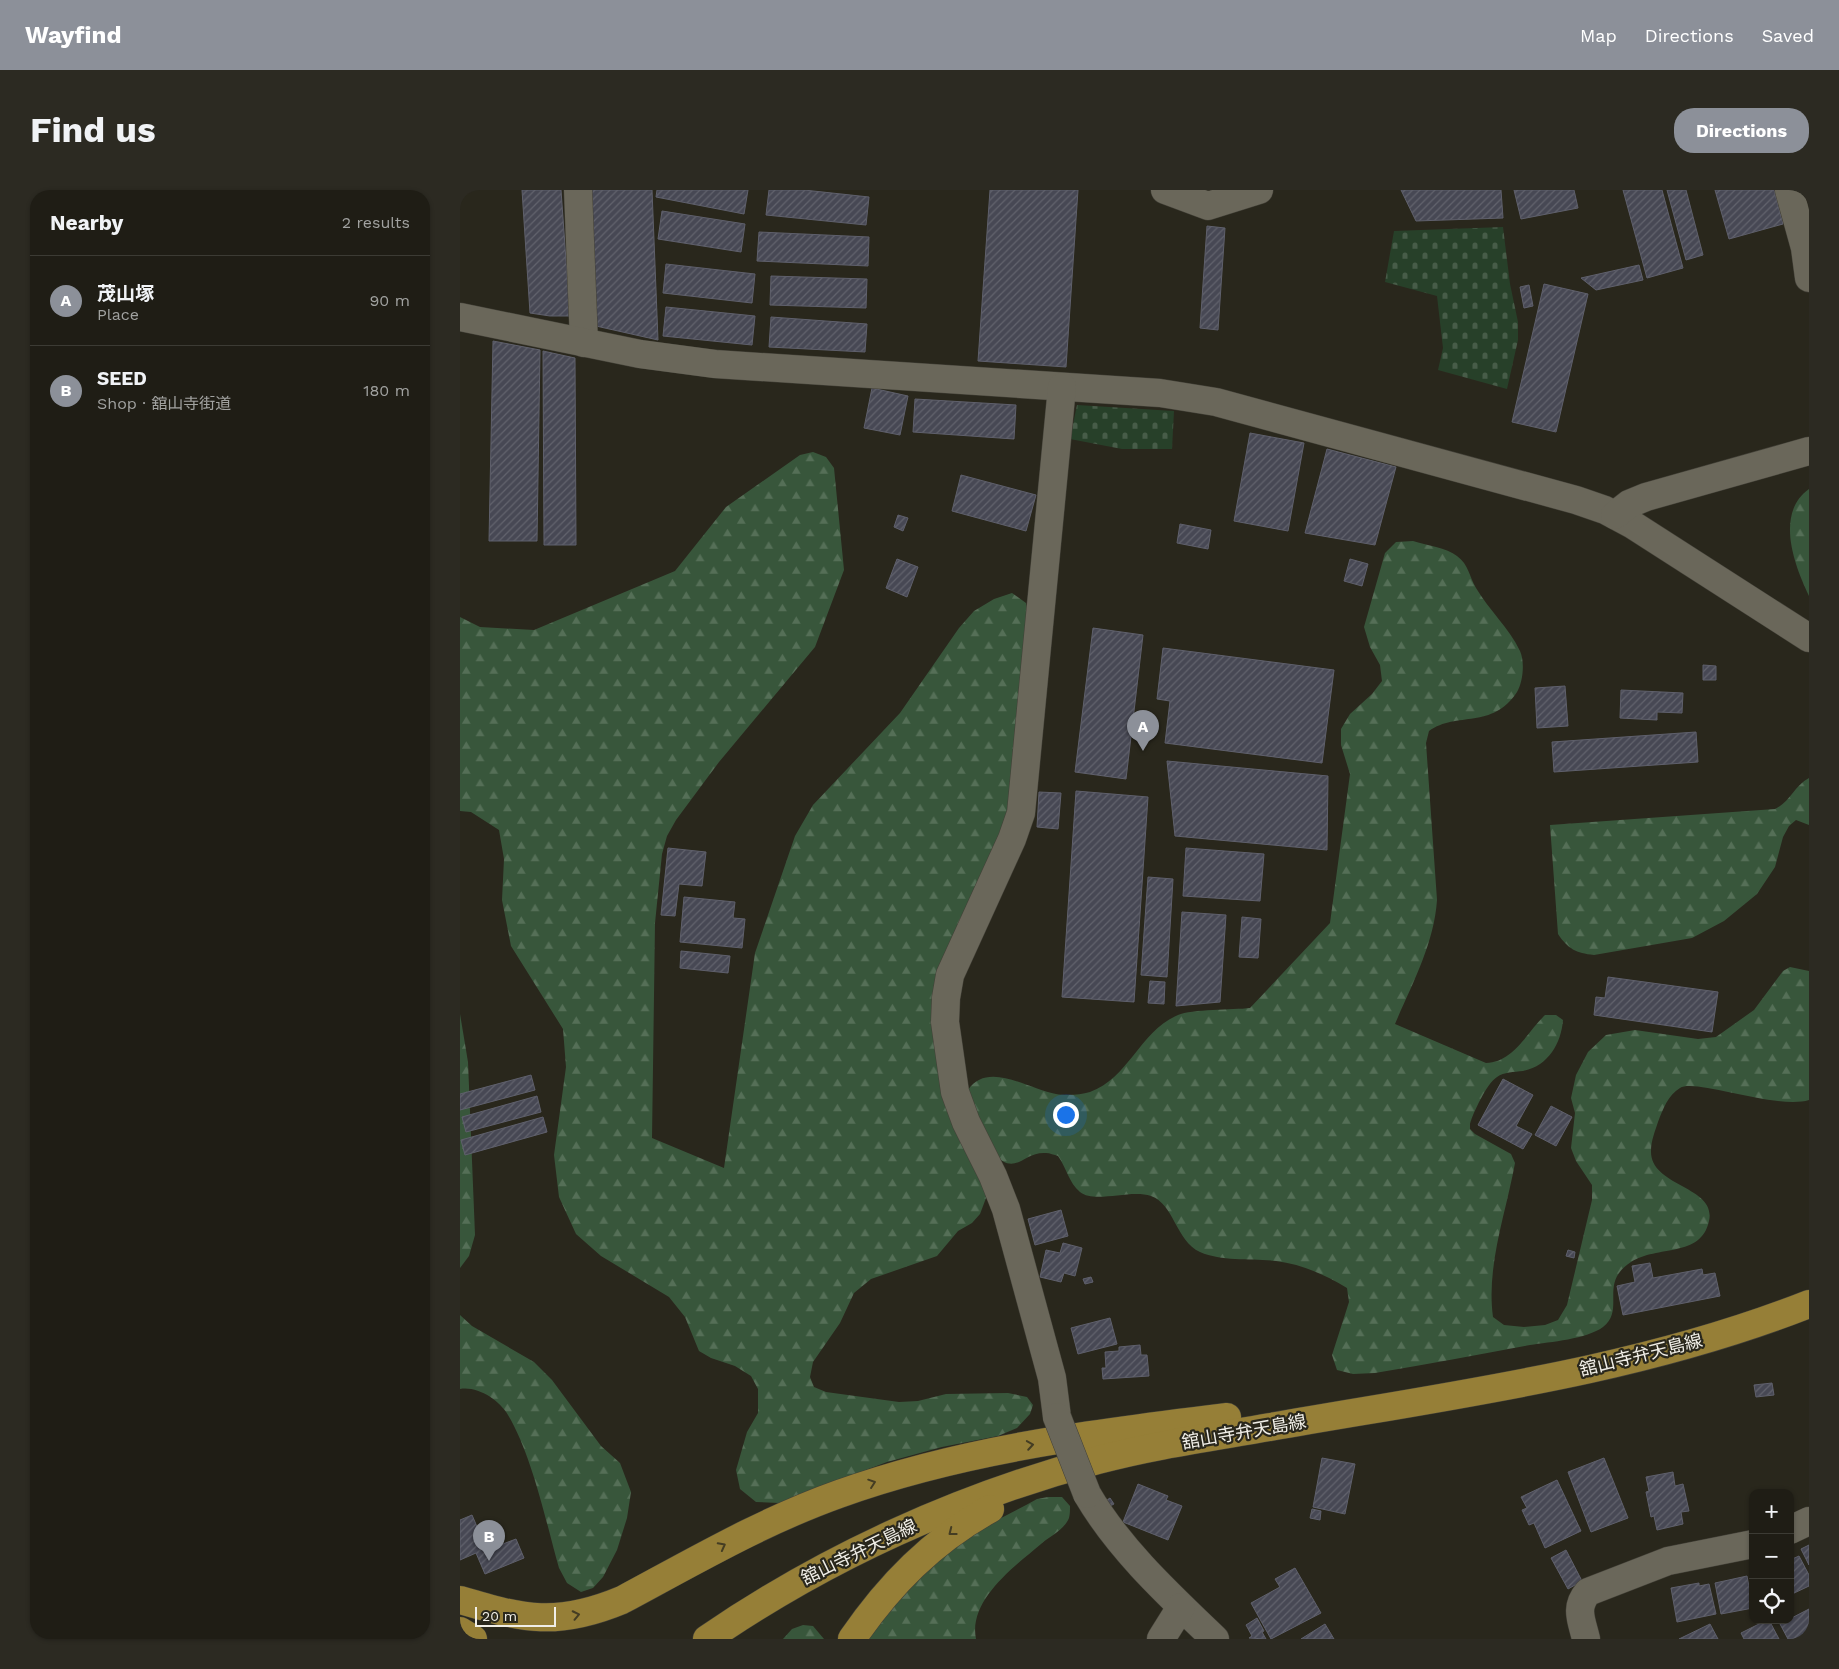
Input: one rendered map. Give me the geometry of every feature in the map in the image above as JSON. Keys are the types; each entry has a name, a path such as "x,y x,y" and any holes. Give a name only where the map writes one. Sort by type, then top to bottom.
{"main road":[{"name":"舘山寺弁天島線","path":"707,1639 792,1586 877,1541 964,1504 1100,1459 1619,1362 1713,1336 1809,1304"},
{"path":"460,1600 520,1617 546,1619 572,1617 598,1610 622,1600 785,1515 873,1482 946,1461 1135,1428 1251,1414 1341,1414"},
{"path":"852,1639 887,1592 934,1546 959,1526 1055,1473"},
{"path":"460,1631 473,1639"}],"street":[{"path":"578,190 584,343"},
{"path":"1165,190 1192,195 1208,206 1259,190"},
{"path":"1789,190 1804,221 1809,278"},
{"path":"460,317 584,343 678,360 753,368 1160,393 1216,402 1576,500 1615,515 1809,638"},
{"path":"1062,387 1021,813 1012,839 950,975 946,998 945,1022 959,1107 993,1176 1006,1209 1052,1378 1057,1417 1087,1494 1103,1522 1181,1607 1215,1639"},
{"path":"1615,515 1629,504 1646,497 1809,451"},
{"path":"1794,1528 1809,1521"},
{"path":"1586,1639 1579,1608 1582,1599 1588,1592 1668,1561 1749,1545"},
{"path":"1161,1639 1181,1607"}],"green space":[{"path":"1503,227 1510,284 1518,322 1518,340 1507,389 1438,370 1443,348 1437,296 1385,282 1394,231"},
{"path":"1077,405 1174,411 1172,449 1122,449 1070,439"},
{"path":"813,452 826,457 834,468 844,570 815,647 719,762 676,820 667,836 662,854 655,923 652,1138 724,1168 755,953 795,836 813,805 900,713 959,628 974,611 994,599 1012,593 1026,603 1030,618 1011,811 940,972 986,1198 980,1214 972,1223 958,1231 937,1256 871,1279 854,1293 840,1323 813,1362 810,1377 814,1387 826,1392 899,1402 918,1401 946,1394 1008,1393 1027,1397 1033,1405 1030,1414 1017,1428 998,1436 942,1447 887,1462 779,1503 756,1502 740,1489 736,1470 747,1432 758,1413 758,1389 751,1376 735,1366 711,1358 699,1351 685,1317 669,1297 601,1256 576,1234 559,1197 554,1155 566,1067 563,1029 511,946 502,900 504,859 499,830 471,812 460,811 460,617 480,627 534,630 675,571 726,507 800,455"},
{"path":"1809,489 1809,596 1793,555 1790,525 1793,511 1799,499"},
{"path":"1413,541 1448,551 1461,559 1481,596 1505,627 1520,651 1523,672 1517,692 1507,704 1497,711 1486,716 1440,725 1429,731 1426,743 1437,900 1432,932 1427,948 1395,1024 1486,1063 1496,1061 1512,1052 1545,1015 1556,1015 1563,1020 1562,1029 1552,1053 1540,1064 1532,1068 1503,1074 1493,1080 1481,1099 1470,1124 1470,1129 1475,1134 1511,1154 1515,1163 1498,1240 1492,1278 1493,1317 1504,1325 1524,1327 1545,1325 1558,1320 1567,1305 1592,1200 1592,1185 1576,1161 1571,1148 1575,1113 1571,1098 1576,1075 1588,1052 1606,1035 1635,1030 1698,1039 1716,1037 1754,1010 1783,971 1790,967 1809,971 1809,1100 1795,1102 1777,1101 1688,1086 1680,1088 1672,1094 1664,1107 1653,1136 1651,1151 1654,1163 1671,1180 1703,1200 1709,1209 1709,1221 1704,1233 1697,1241 1688,1246 1641,1257 1621,1270 1616,1278 1614,1287 1612,1312 1609,1320 1603,1327 1588,1334 1568,1339 1375,1373 1353,1374 1337,1370 1332,1355 1349,1302 1347,1288 1304,1267 1276,1261 1218,1257 1200,1252 1185,1240 1170,1214 1159,1200 1143,1194 1104,1197 1086,1195 1080,1192 1073,1184 1058,1156 1038,1153 1020,1162 1008,1163 1001,1160 993,1153 968,1090 976,1081 987,1077 998,1077 1056,1094 1073,1095 1090,1092 1115,1076 1154,1032 1165,1022 1178,1015 1202,1011 1250,1008 1330,923 1350,774 1341,745 1341,729 1350,714 1372,694 1382,681 1380,665 1370,647 1364,627 1385,553 1396,542"},
{"path":"1809,778 1809,825 1796,820 1789,826 1783,837 1775,867 1757,894 1724,921 1692,938 1594,955 1573,949 1558,934 1550,825 1775,809 1785,802 1799,785"},
{"path":"460,1014 468,1062 475,1235 469,1256 460,1268"},
{"path":"460,1315 472,1326 534,1362 552,1380 601,1446 620,1463 631,1492 627,1518 617,1550 603,1577 593,1588 581,1592 567,1583 559,1568 531,1469 517,1431 504,1409 494,1399 481,1392 460,1389"},
{"path":"1062,1497 1070,1506 1067,1522 1007,1573 996,1585 979,1611 975,1625 976,1639 869,1639 901,1597 939,1559 993,1522 1037,1499"},
{"path":"803,1625 813,1626 824,1639 783,1639 792,1629"}],"building":[{"path":"522,190 561,190 570,316 530,313"},
{"path":"591,190 652,190 658,340 596,326"},
{"path":"657,190 748,190 744,214 656,197"},
{"path":"769,190 804,190 869,197 866,225 766,215"},
{"path":"990,190 1078,190 1066,367 978,361"},
{"path":"1401,190 1501,190 1503,218 1416,221"},
{"path":"1514,190 1574,190 1578,208 1521,219"},
{"path":"1623,190 1662,190 1683,268 1647,278"},
{"path":"1667,190 1686,190 1703,255 1686,260"},
{"path":"1715,190 1774,190 1783,224 1729,239"},
{"path":"662,211 745,224 741,252 658,239"},
{"path":"1207,226 1225,228 1218,330 1200,328"},
{"path":"759,232 869,237 868,266 757,261"},
{"path":"666,264 755,274 752,303 663,293"},
{"path":"1639,265 1643,280 1596,290 1581,278"},
{"path":"771,276 867,279 866,308 770,305"},
{"path":"1544,284 1588,294 1556,432 1512,422"},
{"path":"1529,285 1533,306 1524,308 1520,287"},
{"path":"666,307 755,316 752,345 663,336"},
{"path":"771,317 867,324 865,352 769,347"},
{"path":"493,341 540,350 537,541 489,541"},
{"path":"543,351 575,358 576,545 544,545"},
{"path":"872,388 908,396 900,435 864,428"},
{"path":"915,399 1016,405 1014,439 913,432"},
{"path":"1250,433 1304,443 1288,531 1234,521"},
{"path":"1327,449 1396,467 1375,545 1305,533"},
{"path":"961,475 1036,495 1026,531 952,511"},
{"path":"898,515 908,518 903,531 894,527"},
{"path":"1180,524 1211,530 1208,549 1177,543"},
{"path":"897,559 918,567 907,597 886,588"},
{"path":"1350,559 1368,564 1362,586 1344,581"},
{"path":"1093,628 1143,635 1126,779 1075,772"},
{"path":"1163,648 1334,670 1322,763 1165,743 1170,701 1157,699"},
{"path":"1703,665 1716,666 1716,680 1703,680"},
{"path":"1565,686 1568,726 1537,728 1535,688"},
{"path":"1621,690 1683,693 1682,713 1657,712 1657,720 1620,718"},
{"path":"1696,732 1698,762 1554,772 1552,742"},
{"path":"1167,761 1328,776 1327,850 1175,836"},
{"path":"1076,791 1148,797 1134,1002 1062,997"},
{"path":"1039,792 1061,793 1058,829 1037,827"},
{"path":"668,848 706,852 702,886 679,884 675,916 661,915"},
{"path":"1186,848 1264,854 1260,901 1183,896"},
{"path":"1148,877 1173,879 1167,977 1141,975"},
{"path":"684,897 735,902 733,918 745,919 742,948 680,942"},
{"path":"1182,912 1226,915 1220,1002 1176,1006"},
{"path":"1242,917 1261,919 1258,958 1239,957"},
{"path":"681,951 730,956 728,973 680,968"},
{"path":"1608,977 1718,992 1712,1032 1594,1015 1596,997 1605,998"},
{"path":"1150,981 1165,982 1164,1004 1148,1003"},
{"path":"531,1075 535,1090 460,1110 460,1094"},
{"path":"1503,1079 1533,1095 1516,1126 1532,1134 1523,1149 1478,1125"},
{"path":"537,1096 541,1112 466,1132 462,1117"},
{"path":"1551,1106 1572,1117 1556,1146 1535,1135"},
{"path":"543,1117 547,1132 465,1155 461,1140"},
{"path":"1061,1210 1068,1236 1035,1245 1028,1219"},
{"path":"1063,1243 1082,1248 1075,1276 1064,1273 1061,1282 1040,1277 1046,1250 1060,1253"},
{"path":"1568,1250 1575,1252 1574,1258 1566,1256"},
{"path":"1650,1263 1653,1278 1702,1269 1703,1275 1715,1273 1720,1296 1623,1315 1617,1286 1635,1282 1632,1266"},
{"path":"1091,1277 1093,1282 1085,1284 1083,1279"},
{"path":"1110,1318 1117,1344 1078,1354 1071,1328"},
{"path":"1140,1345 1141,1355 1147,1355 1149,1376 1103,1379 1102,1368 1106,1368 1105,1352 1119,1351 1119,1347"},
{"path":"1772,1383 1774,1395 1756,1397 1754,1385"},
{"path":"1322,1458 1355,1464 1345,1514 1313,1507"},
{"path":"1604,1458 1628,1518 1591,1532 1568,1472"},
{"path":"1673,1472 1675,1486 1683,1484 1689,1511 1681,1512 1683,1524 1657,1530 1654,1516 1651,1517 1646,1492 1649,1491 1646,1477"},
{"path":"1557,1480 1581,1531 1545,1548 1534,1523 1529,1525 1522,1510 1527,1508 1521,1497"},
{"path":"1138,1484 1168,1496 1166,1500 1182,1506 1168,1540 1123,1522"},
{"path":"1110,1498 1114,1504 1110,1506 1107,1500"},
{"path":"1312,1509 1321,1511 1320,1520 1310,1518"},
{"path":"472,1515 487,1550 516,1539 524,1558 485,1574 476,1553 460,1560 460,1520"},
{"path":"1809,1545 1809,1565 1801,1549"},
{"path":"1566,1550 1582,1581 1568,1589 1551,1558"},
{"path":"1799,1556 1809,1575 1809,1586 1794,1593 1794,1579 1794,1558"},
{"path":"1295,1568 1321,1613 1271,1639 1251,1603 1280,1587 1275,1579"},
{"path":"1747,1576 1749,1609 1721,1614 1715,1583"},
{"path":"1699,1583 1699,1586 1709,1584 1716,1614 1677,1622 1671,1588"},
{"path":"1809,1609 1809,1639 1788,1639 1780,1624 1794,1624 1794,1617"},
{"path":"1257,1618 1266,1639 1249,1638 1252,1636 1246,1625"},
{"path":"1325,1624 1334,1639 1301,1639"},
{"path":"1710,1624 1718,1639 1679,1639"},
{"path":"1759,1624 1771,1624 1779,1639 1744,1639 1741,1633"}],"place":[{"name":"茂山塚","path":"1143,751"},
{"name":"SEED","path":"489,1561"}]}
